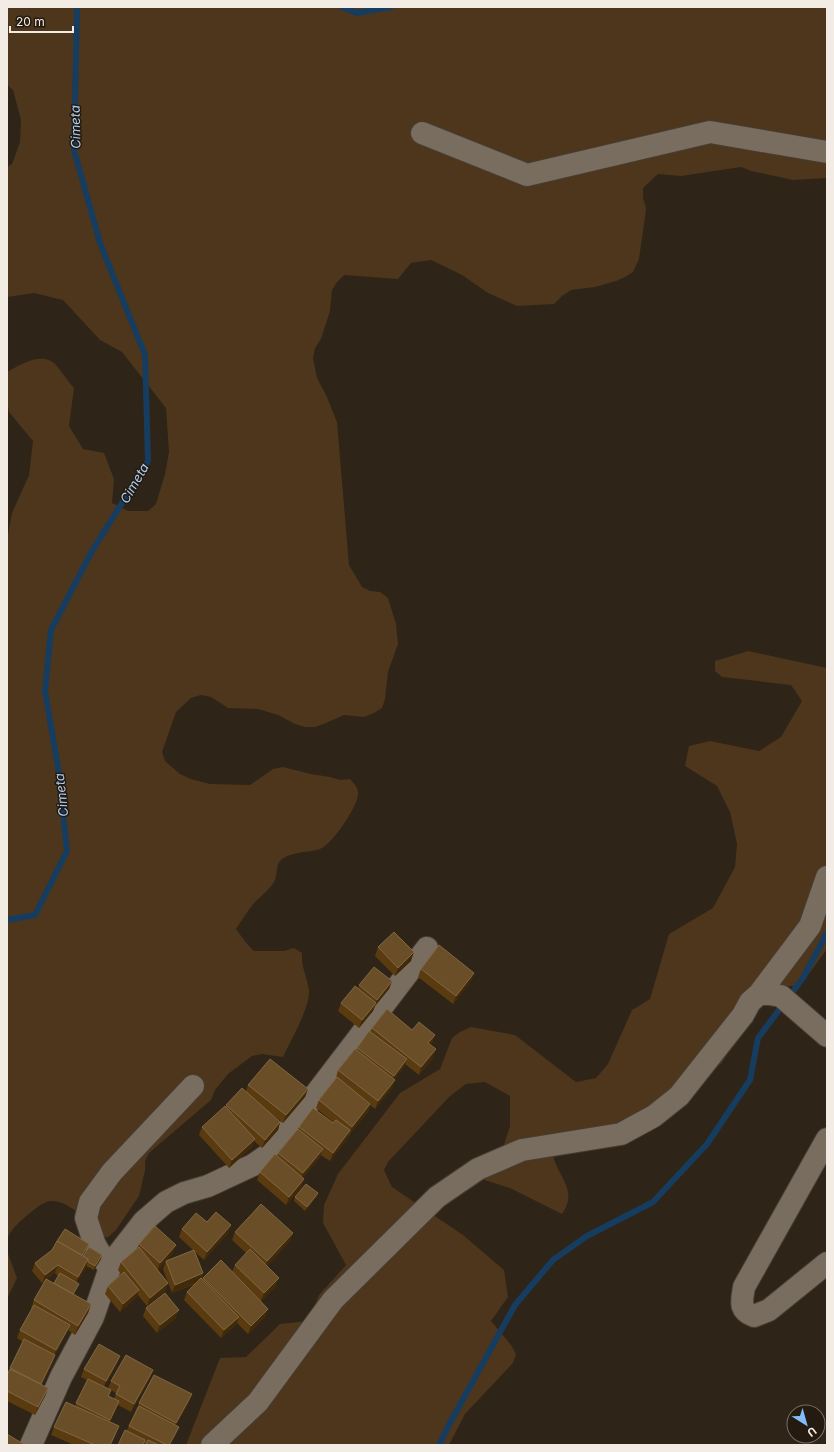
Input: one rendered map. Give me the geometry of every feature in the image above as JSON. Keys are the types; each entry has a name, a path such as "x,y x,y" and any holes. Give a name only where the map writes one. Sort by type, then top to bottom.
{"street":[{"path":"422,132 527,175 710,132 827,152"},
{"path":"212,1445 258,1402 333,1300 437,1197 478,1169 522,1150 621,1134 654,1116 678,1096 743,1015 750,1002 759,994 810,926 827,878"},
{"path":"31,1445 61,1377 92,1317 112,1262 144,1221 166,1202 184,1193 208,1186 232,1175 253,1165 269,1154 427,948"},
{"path":"759,994 781,996 827,1036"},
{"path":"109,1268 95,1245 86,1218 90,1202 112,1172 193,1086"},
{"path":"827,1139 744,1287 742,1307 746,1313 754,1316 769,1310 827,1263"}],"shaded area":[{"path":"7,7 827,7 827,178 793,180 751,171 741,167 681,176 658,174 643,188 643,198 646,208 645,217 639,259 633,272 616,281 595,287 571,290 554,304 517,306 488,293 462,275 431,260 411,263 398,279 344,275 332,290 330,311 321,339 315,348 313,358 317,378 327,397 337,422 349,565 362,587 370,591 380,592 388,598 396,624 398,644 388,672 385,699 382,708 364,717 344,715 315,727 305,727 295,724 278,715 258,709 228,708 211,697 201,695 191,698 176,712 162,752 165,761 180,774 191,779 210,784 250,785 273,769 283,767 340,780 350,779 357,788 358,795 357,801 349,816 331,841 320,849 286,856 280,861 277,867 274,882 252,905 236,929 254,951 284,951 294,948 302,953 302,963 309,990 308,997 303,1015 283,1057 262,1054 252,1056 228,1074 215,1090 211,1100 149,1153 145,1161 145,1171 139,1196 116,1230 107,1238 74,1209 58,1202 51,1201 40,1206 23,1219 14,1228 7,1239 7,540 12,513 29,475 33,441 9,412 7,400 7,372 24,363 36,359 48,360 57,366 74,388 69,426 83,449 104,453 114,479 112,503 128,511 148,511 156,504 165,474 169,452 166,408 122,352 100,340 63,300 34,293 7,297 7,167 12,164 20,142 21,120 13,90 7,85"},
{"path":"748,651 827,668 827,949 800,986 770,986 757,998 722,1063 620,1122 551,1140 554,1159 568,1192 568,1199 562,1214 510,1188 478,1178 503,1148 510,1126 510,1096 485,1082 466,1084 450,1096 388,1162 384,1170 392,1187 463,1235 504,1270 508,1297 491,1321 511,1345 516,1354 513,1363 465,1414 449,1445 186,1445 220,1358 246,1357 280,1324 308,1321 319,1295 346,1265 323,1223 324,1205 338,1174 400,1093 440,1069 452,1038 471,1027 515,1035 576,1082 596,1078 608,1064 632,1010 650,999 669,934 713,908 735,867 737,844 730,812 717,786 685,766 689,746 710,741 759,751 781,737 802,701 791,685 722,677 715,671 715,661"},
{"path":"7,1251 17,1278 7,1299"}],"building":[{"path":"394,932 414,952 398,968 378,947"},
{"path":"439,945 474,973 456,996 421,969"},
{"path":"374,967 392,981 377,1000 359,985"},
{"path":"355,986 376,1003 362,1020 341,1003"},
{"path":"387,1009 412,1030 419,1022 435,1035 428,1043 436,1049 421,1067 372,1028"},
{"path":"369,1031 407,1059 394,1076 357,1048"},
{"path":"355,1049 395,1080 378,1101 338,1070"},
{"path":"270,1059 308,1089 286,1115 248,1085"},
{"path":"337,1077 370,1104 352,1127 319,1100"},
{"path":"242,1088 280,1122 265,1140 226,1105"},
{"path":"225,1106 255,1139 232,1160 202,1127"},
{"path":"313,1108 333,1123 336,1120 350,1130 333,1153 299,1127"},
{"path":"298,1129 323,1149 303,1173 278,1153"},
{"path":"275,1154 304,1179 289,1197 260,1172"},
{"path":"306,1184 318,1193 307,1207 295,1197"},
{"path":"261,1204 293,1233 267,1261 235,1232"},
{"path":"216,1212 231,1225 207,1252 182,1229 196,1213 207,1222"},
{"path":"155,1226 176,1245 160,1263 139,1244"},
{"path":"65,1229 89,1244 82,1255 57,1241"},
{"path":"57,1241 88,1259 78,1277 58,1265 45,1275 35,1263 52,1250"},
{"path":"89,1247 102,1255 95,1266 88,1262 88,1259 83,1256"},
{"path":"139,1247 168,1283 150,1298 121,1262"},
{"path":"250,1249 279,1278 264,1293 235,1265"},
{"path":"194,1250 203,1273 175,1285 166,1261"},
{"path":"221,1260 268,1309 251,1326 203,1278"},
{"path":"124,1272 139,1290 123,1304 108,1286"},
{"path":"60,1273 79,1284 73,1294 54,1283"},
{"path":"201,1278 239,1317 224,1330 187,1292"},
{"path":"46,1279 91,1304 78,1326 34,1300"},
{"path":"165,1293 179,1310 160,1325 146,1308"},
{"path":"34,1305 70,1325 56,1350 20,1330"},
{"path":"24,1339 55,1355 41,1384 10,1368"},
{"path":"99,1344 120,1356 106,1381 84,1369"},
{"path":"126,1355 153,1370 134,1404 116,1394 120,1386 111,1381"},
{"path":"10,1369 48,1388 38,1407 7,1391 7,1375"},
{"path":"154,1375 192,1394 176,1423 139,1403"},
{"path":"88,1379 111,1390 108,1396 119,1401 110,1420 76,1403"},
{"path":"66,1402 119,1426 110,1445 95,1445 54,1427"},
{"path":"139,1406 179,1427 169,1445 129,1426"},
{"path":"125,1430 145,1440 143,1445 118,1445"},
{"path":"7,1434 25,1445 7,1445"},
{"path":"148,1440 159,1445 145,1445"}],"waterway":[{"name":"Cimeta","path":"7,920 35,915 67,851 58,767 45,691 51,630 92,551 148,461 145,355 100,243 74,150 77,7"},
{"name":"Cimeta","path":"342,7 357,13 391,7"},
{"path":"439,1445 515,1305 553,1260 587,1236 653,1202 707,1144 750,1080 758,1038 803,978 827,933"}]}
